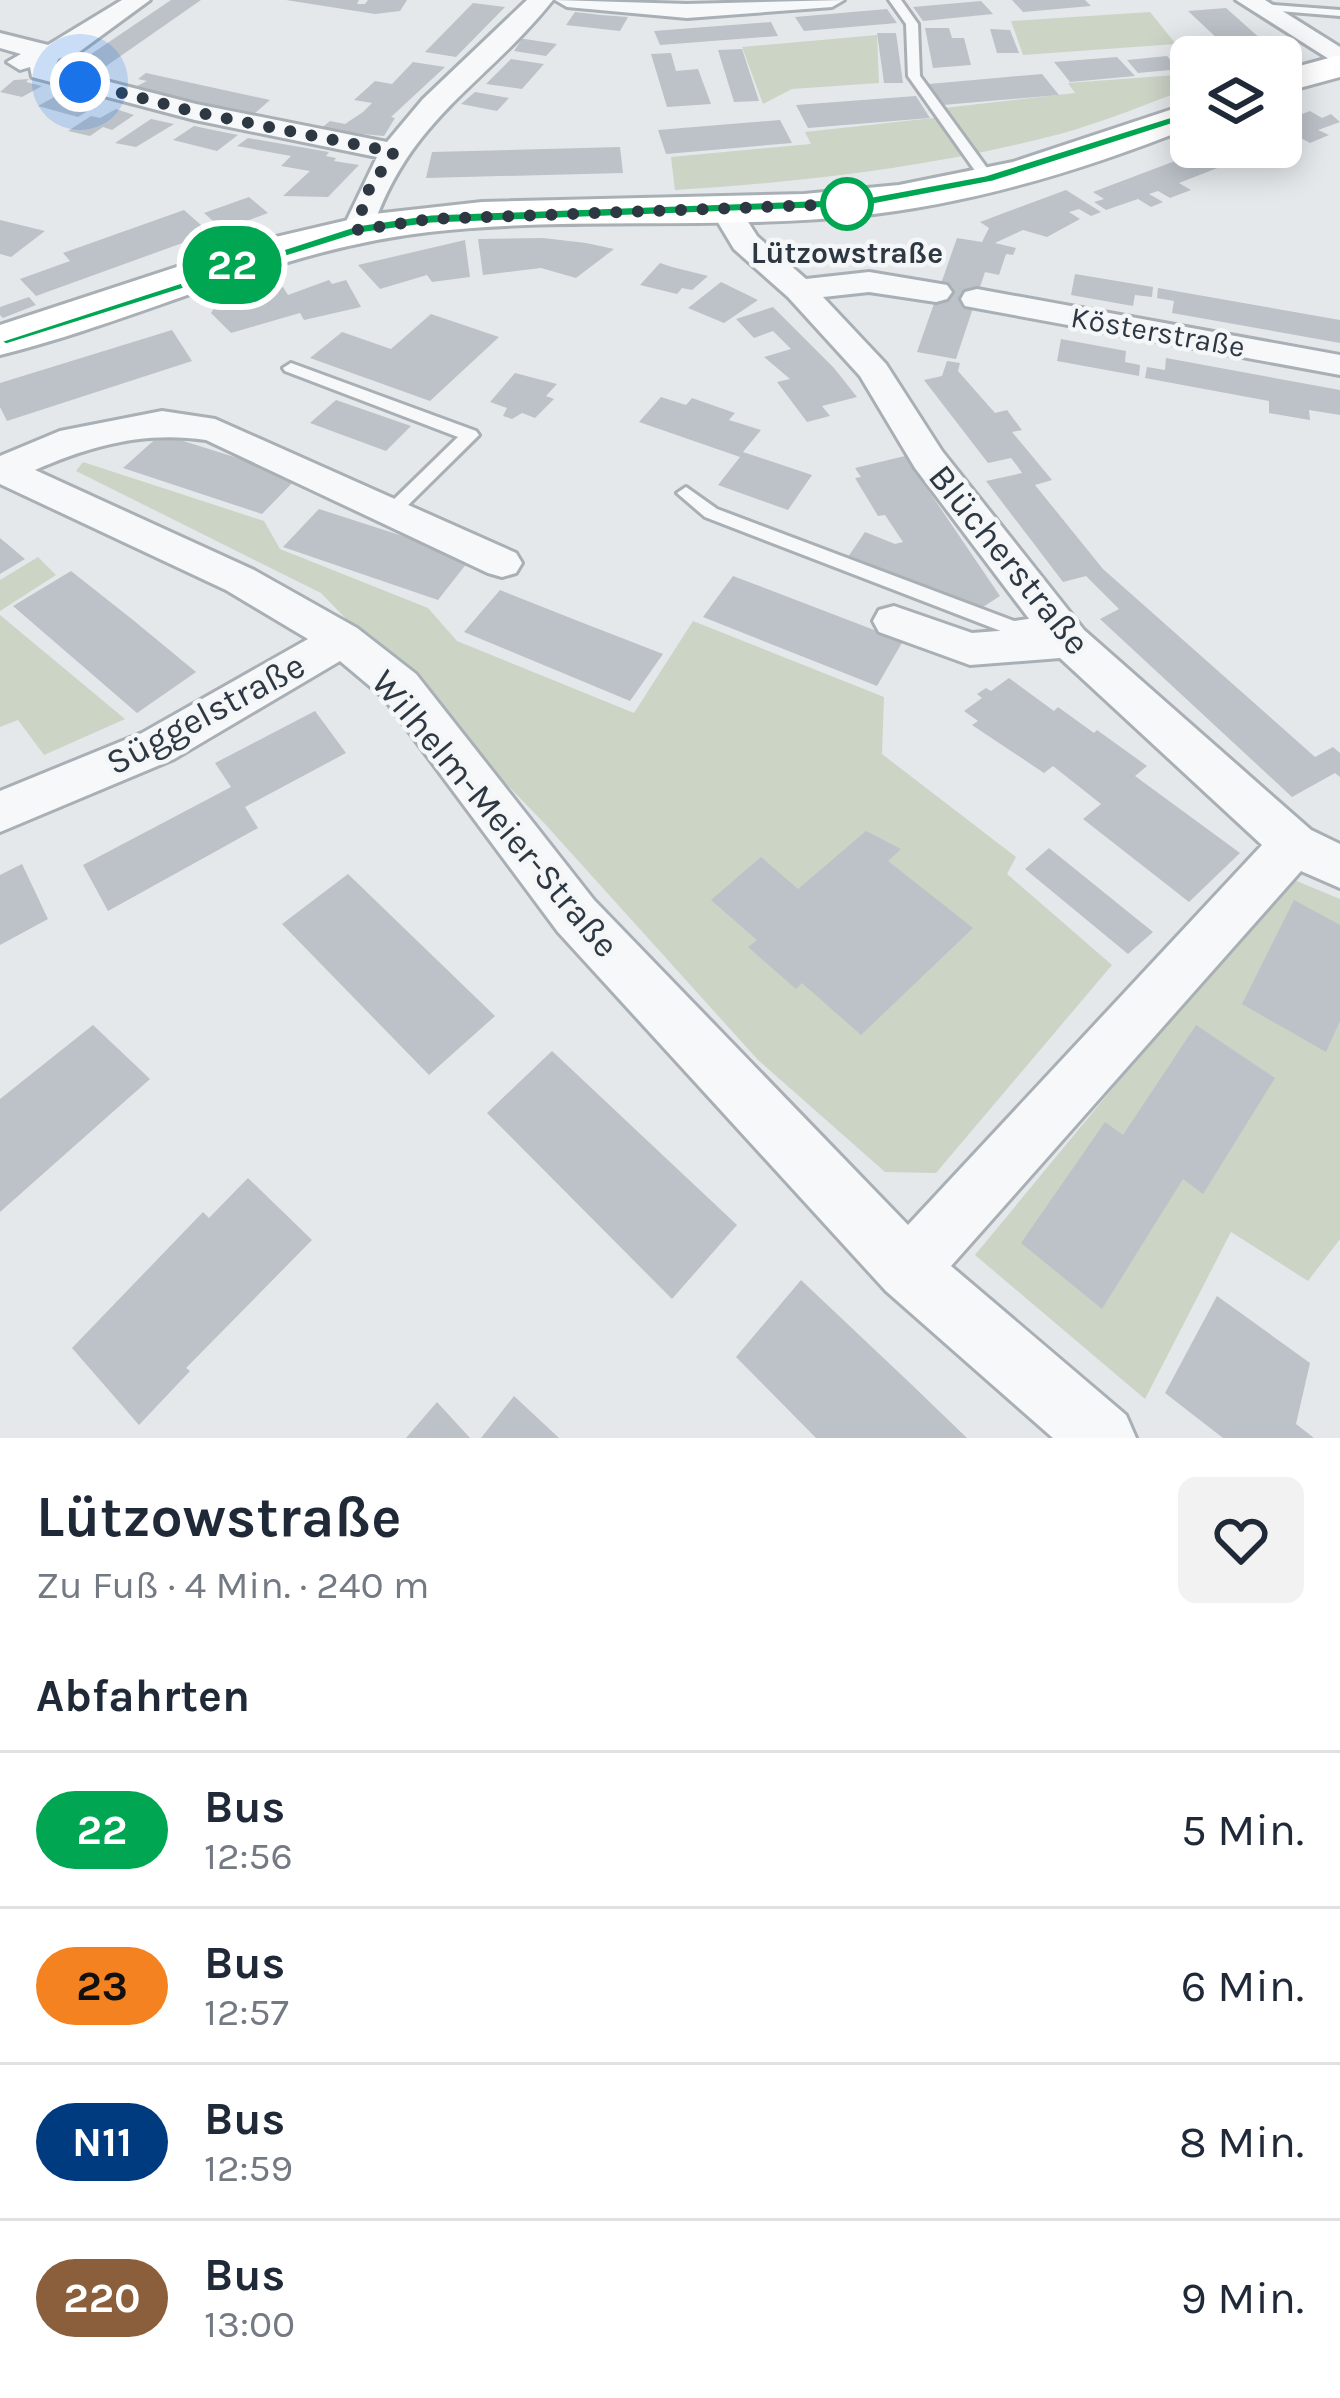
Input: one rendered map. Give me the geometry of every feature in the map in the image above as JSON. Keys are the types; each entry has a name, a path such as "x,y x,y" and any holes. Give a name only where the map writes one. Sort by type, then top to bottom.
{"main road":[{"path":"1302,75 1340,62"},
{"path":"0,341 357,230 431,219 862,202 988,178 1170,121"}],"street":[{"path":"0,70 70,47 138,0"},
{"path":"357,230 366,194 394,152 541,0"},
{"path":"567,0 687,11 832,0"},
{"path":"1254,4 1340,62"},
{"path":"0,40 47,53"},
{"path":"47,53 41,72 195,112 394,152"},
{"name":"Blücherstraße","path":"725,209 745,242 799,290 874,371 928,458 1062,631 1317,855"},
{"path":"799,290 868,283 937,292"},
{"name":"Kösterstraße","path":"977,299 1340,365"},
{"name":"Wilhelm-Meier-Straße","path":"1,470 74,439 162,422 215,430 502,563"},
{"name":"Wilhelm-Meier-Straße","path":"1,470 239,580 342,639 400,686 576,916 908,1269 1103,1438"},
{"path":"894,621 970,650 1062,631"},
{"name":"Süggelstraße","path":"0,812 158,746 342,639"},
{"path":"908,1269 1317,855"}],"lane":[{"path":"895,0 912,25 914,76 988,178"},
{"path":"1254,4 1340,13"},
{"path":"291,368 470,435 391,512"},
{"path":"686,493 711,513 1013,628 1062,631"}],"shaded area":[{"path":"1150,12 1170,37 1170,44 1023,55 1011,21"},
{"path":"877,35 879,83 792,89 763,104 742,47"},
{"path":"1170,75 1170,95 1076,129 965,156 772,183 675,190 671,157 811,144 805,132 951,116 944,108 1075,93 1068,83"},
{"path":"83,462 264,521 280,549 428,608 457,641 634,713 693,621 884,697 882,754 1016,857 1007,874 1112,965 936,1173 885,1172 758,1060 545,824 321,593 76,471"},
{"path":"38,557 56,575 0,611 0,580"},
{"path":"0,615 125,719 44,755 18,720 0,727"},
{"path":"1287,877 1340,899 1340,1239 1308,1281 1231,1232 1145,1399 975,1255"}],"building":[{"path":"171,0 201,0 102,69 75,65"},
{"path":"286,0 359,0 357,4 365,4 368,0 407,0 400,11 375,14"},
{"path":"1012,0 1085,0 1091,6 1023,12"},
{"path":"981,1 993,14 923,21 913,7"},
{"path":"473,3 505,7 456,57 425,52"},
{"path":"1226,8 1258,36 1215,36 1188,11"},
{"path":"887,9 897,23 804,31 795,17"},
{"path":"575,12 628,17 620,31 566,25"},
{"path":"771,22 778,36 660,45 654,31"},
{"path":"925,28 949,28 952,38 964,38 971,65 933,68"},
{"path":"990,29 1010,30 1019,53 997,53"},
{"path":"877,33 896,33 903,83 884,83"},
{"path":"522,39 557,44 546,56 514,51"},
{"path":"742,49 759,101 734,102 718,50"},
{"path":"671,53 676,71 698,69 711,104 667,107 651,54"},
{"path":"1167,56 1170,70 1138,73 1127,60"},
{"path":"1117,57 1135,76 1070,82 1054,62"},
{"path":"511,59 544,64 522,89 486,84"},
{"path":"413,62 445,67 391,117 395,118 384,136 319,130 330,121 345,124 363,112 372,103 354,100 375,81 392,84"},
{"path":"146,73 270,100 253,115 133,88 147,81 138,79"},
{"path":"1042,74 1059,95 943,105 929,84"},
{"path":"29,79 26,82 42,86 22,97 0,92 14,80"},
{"path":"63,92 103,102 78,117 38,106"},
{"path":"475,92 509,98 497,111 461,104"},
{"path":"916,96 930,118 808,128 796,105"},
{"path":"116,109 134,115 112,130 103,127 90,136 68,131 91,116 100,118"},
{"path":"1310,111 1322,118 1331,114 1340,122 1318,130 1329,135 1310,143 1302,139 1302,114"},
{"path":"151,119 174,124 136,147 115,143"},
{"path":"780,120 792,143 666,154 658,130"},
{"path":"194,126 238,135 217,151 173,140"},
{"path":"248,138 329,152 326,156 336,158 334,161 359,165 328,197 283,196 310,171 281,166 291,156 237,146"},
{"path":"620,147 623,173 426,178 432,152"},
{"path":"1170,163 1170,168 1217,168 1179,183 1191,190 1170,198 1158,191 1149,194 1163,202 1151,207 1138,199 1106,210 1094,202 1104,199 1093,192"},
{"path":"1066,190 1101,212 1091,216 1079,209 1069,212 1080,219 1047,237 1023,230 995,243 1016,248 1013,255 1006,254 999,275 985,272 956,359 917,352 957,238 982,242 989,228 980,222"},
{"path":"249,197 268,213 223,230 204,213"},
{"path":"184,210 210,233 36,296 20,279 70,261 63,253"},
{"path":"0,220 45,231 11,257 0,254"},
{"path":"543,238 614,249 576,278 541,268 483,275 478,239"},
{"path":"465,240 470,277 432,282 427,275 380,289 358,265"},
{"path":"660,263 708,276 692,290 682,288 677,294 640,285"},
{"path":"1075,274 1153,287 1152,297 1135,295 1133,306 1071,295"},
{"path":"329,280 332,284 346,280 361,307 304,320 300,313 231,333 211,313 215,307 283,287 288,295"},
{"path":"721,282 758,300 724,323 688,308"},
{"path":"1158,288 1340,320 1340,343 1172,313 1174,301 1157,298"},
{"path":"29,297 36,305 3,318 0,315 0,307"},
{"path":"773,307 857,397 822,406 830,416 807,422 777,382 790,379 764,357 791,349 773,331 754,338 736,319"},
{"path":"431,314 499,337 430,401 310,358 342,332 391,349"},
{"path":"172,330 192,361 7,421 0,407 0,383"},
{"path":"1061,339 1126,351 1125,362 1140,365 1139,376 1057,361"},
{"path":"1166,358 1340,390 1340,415 1309,410 1310,420 1269,413 1269,401 1145,378 1147,367 1165,370"},
{"path":"947,361 960,363 958,371 995,413 1007,410 1022,430 1012,432 1052,480 1035,485 1103,569 1315,757 1333,747 1340,753 1340,777 1335,773 1292,797 1100,619 1119,609 1086,576 1063,582 986,481 1022,473 1018,467 1011,458 988,463 924,380 942,376"},
{"path":"515,373 557,384 546,396 554,399 535,418 522,413 512,419 503,416 507,408 490,402"},
{"path":"661,397 686,405 692,398 735,413 729,420 761,430 743,452 812,475 788,510 718,485 740,457 639,422"},
{"path":"336,400 411,426 386,451 310,423"},
{"path":"161,434 298,477 262,514 123,468"},
{"path":"905,456 1000,596 980,609 846,560 865,532 895,544 903,542 885,515 878,516 855,478 861,477 855,468"},
{"path":"319,509 471,558 438,600 283,547"},
{"path":"0,538 25,559 0,574"},
{"path":"71,571 196,672 137,713 13,606"},
{"path":"733,576 903,641 877,686 703,617"},
{"path":"500,590 663,654 630,701 464,632"},
{"path":"1009,678 1054,711 1058,707 1094,733 1097,730 1147,766 1135,776 1240,853 1189,902 1083,819 1101,804 1053,766 1044,773 972,725 978,721 964,711 982,698 977,694"},
{"path":"315,711 346,753 245,807 258,828 108,911 83,865 231,787 215,763"},
{"path":"866,831 901,849 888,861 973,928 861,1035 802,983 796,989 748,947 757,940 711,900 761,857 798,889"},
{"path":"1049,848 1153,932 1128,954 1025,869"},
{"path":"22,864 48,919 0,945 0,875"},
{"path":"348,874 495,1016 429,1075 282,924"},
{"path":"1294,900 1340,925 1340,1021 1326,1052 1242,1004"},
{"path":"93,1025 150,1079 0,1212 0,1099"},
{"path":"1196,1025 1275,1078 1203,1194 1183,1179 1102,1309 1021,1243 1105,1122 1123,1135"},
{"path":"552,1051 737,1225 672,1299 487,1113"},
{"path":"248,1178 312,1240 186,1368 190,1371 139,1425 72,1348 203,1212 209,1218"},
{"path":"801,1280 967,1438 816,1438 736,1357"},
{"path":"1217,1296 1310,1363 1296,1424 1314,1438 1223,1438 1165,1393"},
{"path":"514,1396 559,1438 481,1438"},
{"path":"437,1402 470,1438 406,1438"}],"bus line":[{"name":"22","path":"0,341 314,239 357,230 431,219 862,202 935,192 1170,121"}],"place":[{"name":"Lützowstraße","path":"847,204"}],"route":[{"path":"80,82 195,112 394,152 366,194 357,230 431,219 847,204"}]}
